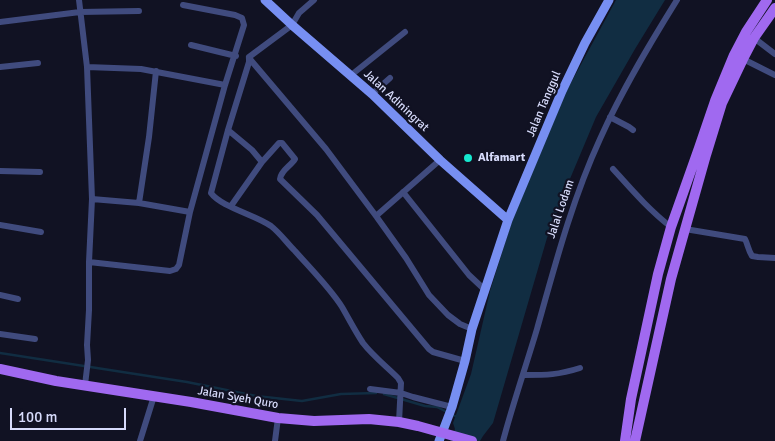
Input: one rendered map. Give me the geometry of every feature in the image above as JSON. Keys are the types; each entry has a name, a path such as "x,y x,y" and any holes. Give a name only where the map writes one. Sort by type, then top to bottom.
{"main road":[{"path":"625,441 631,399 656,283 671,227 715,101 734,55 746,32 767,0"},
{"path":"635,441 669,288 722,103 742,59 775,8"},
{"name":"Jalan Syeh Quro","path":"0,369 56,381 86,381 154,396 278,418 314,421 369,419 399,422 418,426 443,436 472,441"}],"street":[{"path":"79,0 87,68 92,199 86,381"},
{"name":"Jalan Adiningrat","path":"265,0 372,94 440,160 508,220"},
{"path":"249,57 292,25 299,14 314,0"},
{"name":"Jalan Tanggul","path":"443,436 465,361 472,329 508,220 562,91 585,43 609,0"},
{"name":"Jalal Lodam","path":"503,441 575,201 600,139 625,86 677,0"},
{"path":"89,262 170,271 176,269 179,264 190,212 244,25 242,18 235,15 183,5"},
{"path":"0,22 80,12 138,11"},
{"path":"350,76 404,32"},
{"path":"754,38 775,54"},
{"path":"191,45 236,56"},
{"path":"249,57 211,193 231,206 271,226 309,267 341,306 364,344 398,378 401,384 399,422"},
{"path":"249,57 326,149 406,258 430,295 448,315 460,324 472,329"},
{"path":"742,59 775,75"},
{"path":"0,67 38,62"},
{"path":"87,68 141,68 225,86"},
{"path":"138,203 149,137 156,71"},
{"path":"372,94 390,78"},
{"path":"610,117 634,130"},
{"path":"228,130 252,150 262,162"},
{"path":"231,206 262,162 279,143 282,143 295,159 280,176 280,179 317,215 429,350 465,361"},
{"path":"376,216 440,160"},
{"path":"613,169 649,208 671,227"},
{"path":"0,171 40,172"},
{"path":"403,192 470,275 485,290"},
{"path":"92,199 138,203 190,212"},
{"path":"0,225 41,232"},
{"path":"685,229 745,239 748,251 752,256 775,258"},
{"path":"0,295 18,299"},
{"path":"0,334 35,339"},
{"path":"524,375 550,375 580,368"},
{"path":"370,389 413,397 450,410"},
{"path":"140,441 154,396"},
{"path":"275,441 278,418"}],"water":[{"path":"616,0 665,0 596,117 567,186 547,238 493,423 480,441 450,441 455,429 453,423 471,374 490,291 512,221 567,90"}],"waterway":[{"path":"0,353 187,382 256,396 302,401 341,394 376,393"},
{"path":"384,394 425,406 437,407 457,417"}],"place":[{"name":"Alfamart","path":"468,158"}]}
